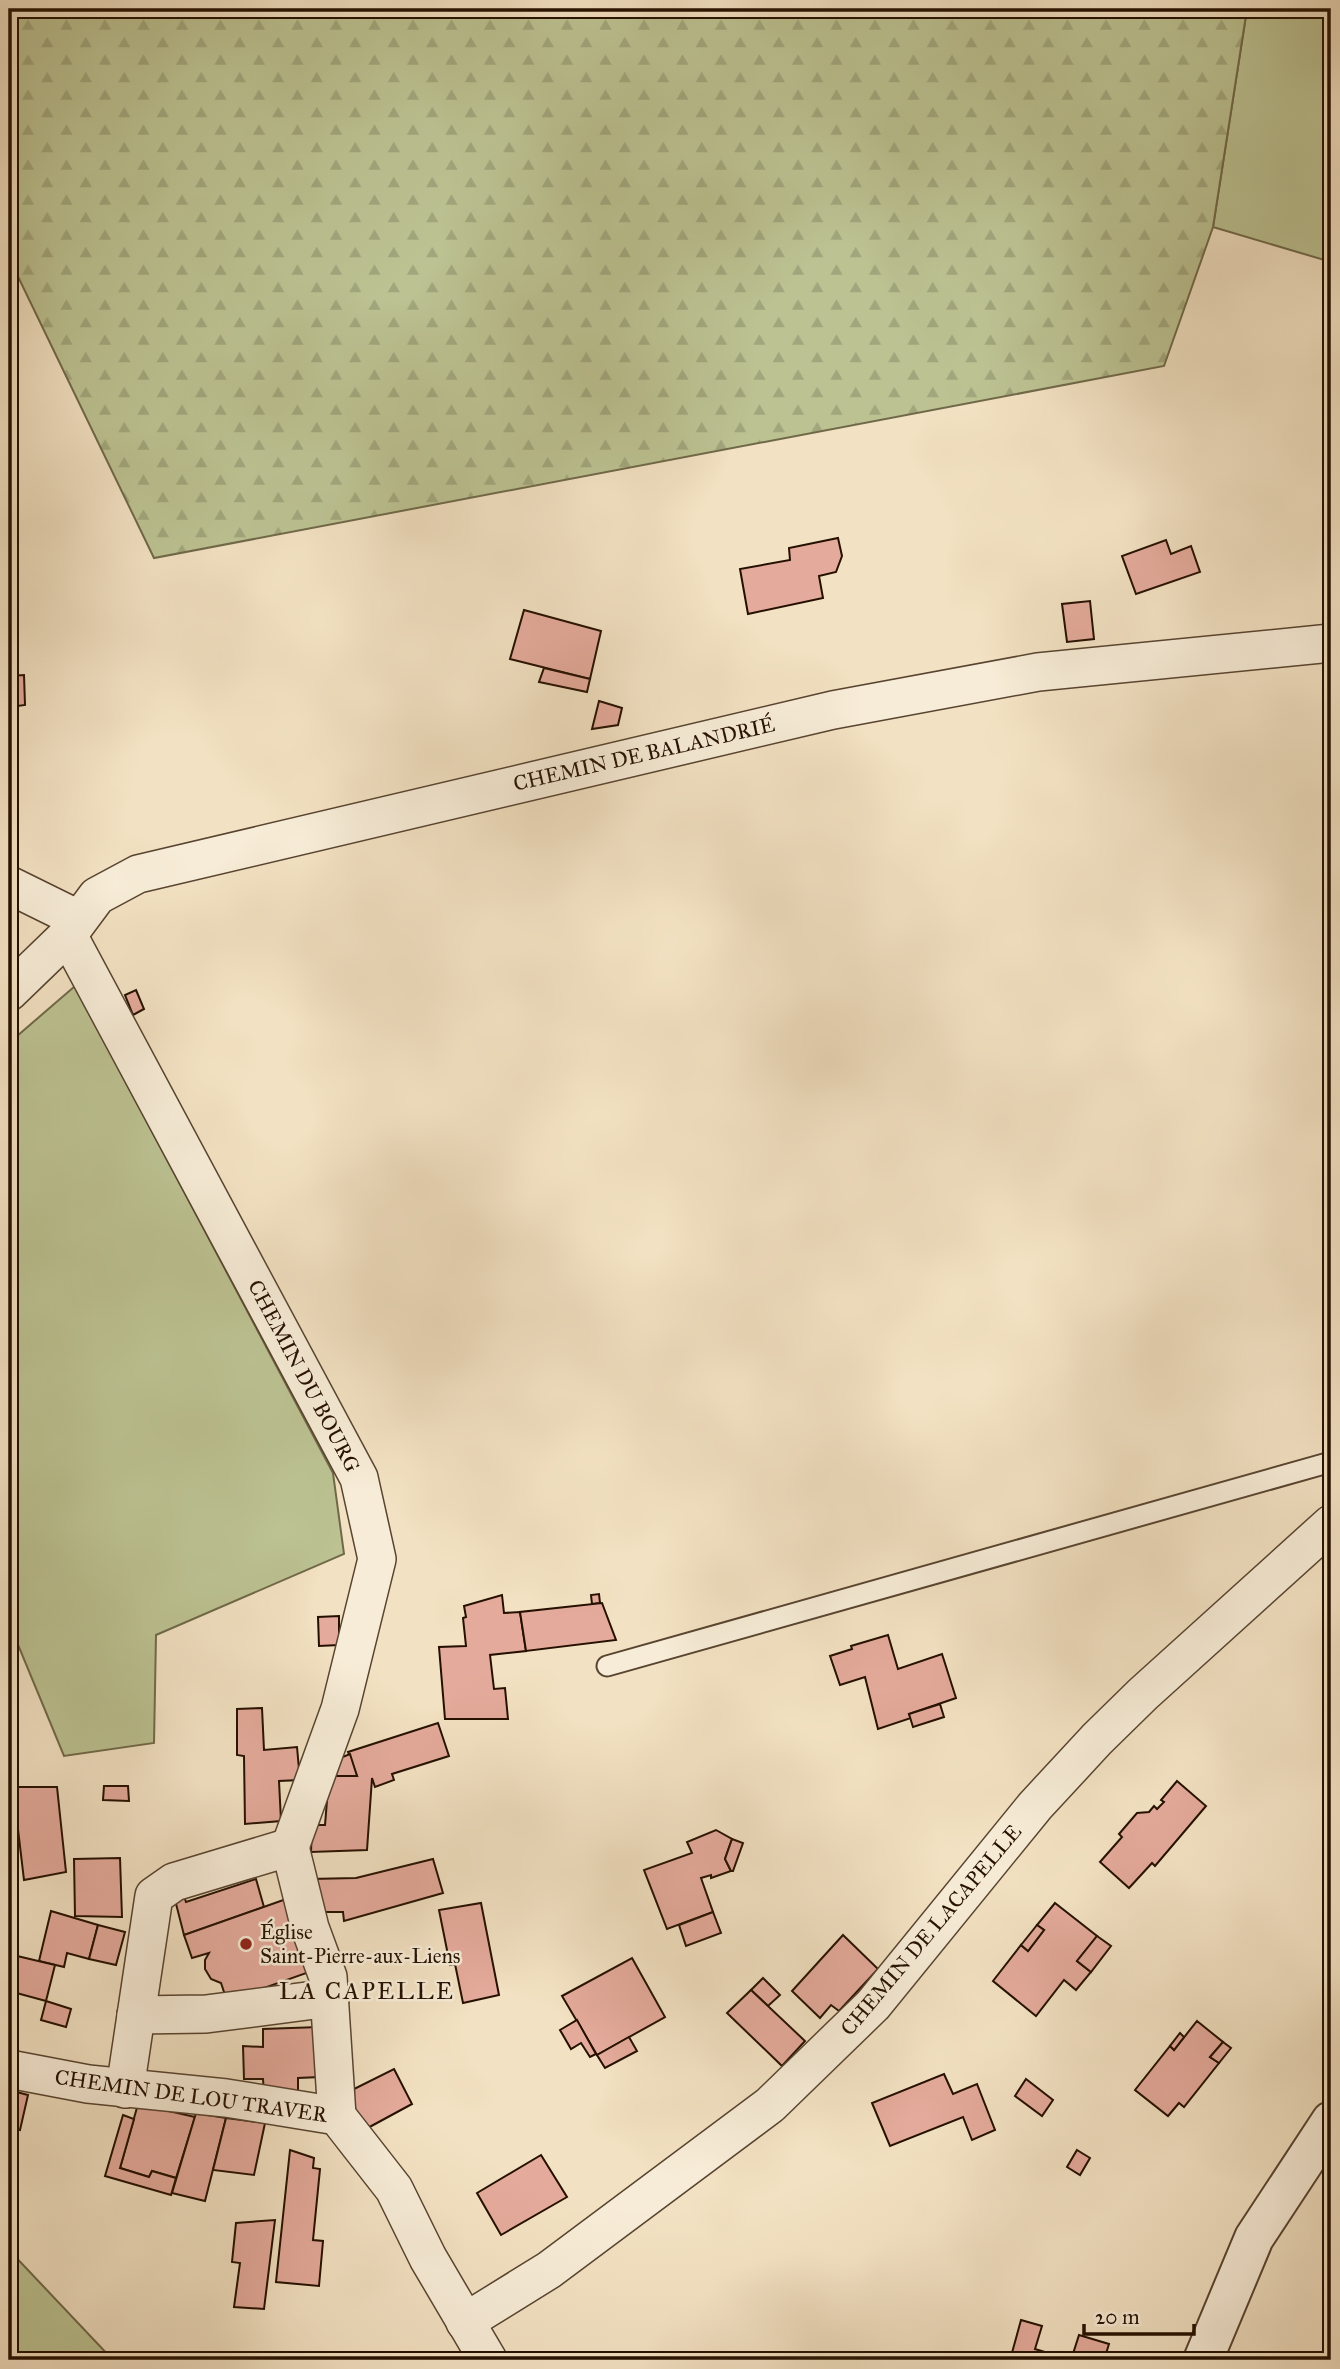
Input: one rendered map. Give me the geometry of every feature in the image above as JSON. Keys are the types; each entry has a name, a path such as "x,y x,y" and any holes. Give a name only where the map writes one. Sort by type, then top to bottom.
{"street":[{"name":"CHEMIN DE BALANDRIÉ","path":"9,992 73,927 97,895 138,874 833,710 1038,672 1331,643"},
{"path":"9,885 73,927"},
{"name":"CHEMIN DU BOURG","path":"73,927 359,1478 377,1559 300,1860"},
{"name":"CHEMIN DE LACAPELLE","path":"465,2322 549,2270 770,2105 873,2005 1035,1806 1097,1739 1331,1524"},
{"path":"125,2089 154,1896 174,1882 300,1860 310,1928 328,1977 337,2116"},
{"path":"136,2015 206,2014 330,1998"},
{"name":"CHEMIN DE LOU TRAVER","path":"9,2069 125,2089 226,2098 337,2116 394,2189 428,2258 488,2360"},
{"path":"1203,2360 1254,2238 1331,2121"}],"lane":[{"path":"607,1666 1331,1462"}],"green space":[{"path":"9,9 1247,9 1213,227 1164,366 154,558 9,258"},
{"path":"1247,9 1331,9 1331,262 1213,227"},
{"path":"75,986 333,1473 344,1554 156,1635 154,1743 64,1756 9,1623 9,1043"},
{"path":"9,2250 113,2360 9,2360"}],"building":[{"path":"838,538 842,556 836,572 819,576 823,598 748,614 740,569 790,560 789,548"},
{"path":"1166,540 1171,554 1191,546 1200,572 1136,594 1122,556"},
{"path":"1090,601 1094,639 1067,642 1062,604"},
{"path":"524,610 601,631 590,679 510,659"},
{"path":"544,668 590,679 587,692 539,682"},
{"path":"24,675 25,705 10,707 12,741 9,742 9,676"},
{"path":"599,701 622,708 618,725 592,729"},
{"path":"136,990 144,1009 133,1015 125,995"},
{"path":"599,1594 600,1603 592,1604 591,1595"},
{"path":"502,1595 504,1613 520,1612 526,1651 490,1655 494,1689 505,1688 508,1719 445,1719 439,1647 466,1646 464,1606"},
{"path":"602,1603 616,1640 526,1651 520,1612"},
{"path":"339,1616 339,1645 319,1646 318,1617"},
{"path":"888,1635 898,1669 942,1654 956,1698 909,1714 911,1718 878,1729 865,1677 840,1685 830,1656 852,1649 851,1646"},
{"path":"940,1704 944,1717 913,1727 909,1714"},
{"path":"262,1708 264,1750 297,1747 300,1780 279,1781 281,1821 245,1824 244,1756 237,1755 237,1709"},
{"path":"438,1723 449,1756 392,1774 394,1780 375,1787 372,1778 367,1850 311,1852 312,1825 325,1825 329,1776 357,1776 348,1752"},
{"path":"350,1754 357,1776 333,1776 340,1758"},
{"path":"1177,1781 1206,1806 1155,1866 1152,1863 1129,1888 1100,1862 1122,1837 1119,1834 1137,1813 1149,1812 1154,1806 1157,1809"},
{"path":"104,1786 128,1786 129,1801 103,1800"},
{"path":"13,1787 57,1787 66,1872 24,1880"},
{"path":"716,1830 732,1839 725,1859 731,1871 711,1878 711,1875 701,1878 713,1912 667,1929 644,1870 692,1853 687,1842"},
{"path":"732,1839 743,1843 731,1871 725,1859"},
{"path":"120,1858 122,1917 75,1916 74,1859"},
{"path":"433,1859 443,1893 344,1921 343,1912 314,1912 310,1879 356,1878"},
{"path":"256,1879 264,1907 184,1935 174,1896 183,1893 186,1902"},
{"name":"Église Saint-Pierre-aux-Liens","path":"289,1898 315,1970 227,2001 221,1983 211,1979 205,1969 205,1960 209,1953 192,1958 184,1935"},
{"path":"481,1903 499,1995 463,2003 455,1964 450,1965 439,1910"},
{"path":"1055,1903 1097,1936 1077,1961 1091,1972 1076,1990 1064,1980 1036,2016 993,1981 1021,1945 1028,1951 1044,1930 1037,1925"},
{"path":"51,1911 98,1925 89,1959 67,1953 64,1967 39,1961"},
{"path":"713,1912 721,1933 686,1946 679,1925"},
{"path":"98,1925 125,1932 116,1965 89,1959"},
{"path":"1037,1925 1044,1930 1028,1951 1021,1945"},
{"path":"843,1935 878,1969 839,2011 831,2005 820,2018 792,1991"},
{"path":"1097,1936 1111,1946 1091,1972 1077,1961"},
{"path":"13,1955 55,1965 46,2001 9,1991 9,1969"},
{"path":"632,1958 665,2017 597,2055 562,1996"},
{"path":"763,1978 780,1995 768,2006 751,1990"},
{"path":"751,1990 805,2041 782,2066 727,2013"},
{"path":"46,2001 71,2009 66,2027 41,2020"},
{"path":"577,2020 596,2054 590,2057 581,2043 571,2049 560,2030"},
{"path":"1197,2021 1223,2042 1210,2057 1219,2063 1184,2107 1179,2103 1168,2116 1135,2090 1170,2046 1174,2050"},
{"path":"319,2027 320,2077 298,2078 298,2095 264,2094 263,2079 244,2079 243,2046 263,2047 263,2029"},
{"path":"1180,2033 1184,2037 1174,2050 1170,2046"},
{"path":"629,2037 637,2051 605,2068 597,2055"},
{"path":"1223,2042 1231,2048 1219,2063 1210,2057"},
{"path":"394,2069 412,2104 364,2130 346,2093"},
{"path":"944,2074 953,2094 977,2084 995,2130 972,2140 963,2117 890,2146 872,2103"},
{"path":"1026,2079 1053,2100 1042,2116 1015,2096"},
{"path":"9,2090 28,2095 20,2130 9,2127"},
{"path":"138,2104 195,2117 176,2178 152,2171 149,2177 120,2168"},
{"path":"196,2113 226,2118 205,2201 172,2193"},
{"path":"123,2115 134,2119 120,2168 149,2177 152,2171 176,2178 171,2195 105,2176"},
{"path":"226,2118 265,2123 254,2175 213,2170"},
{"path":"290,2150 314,2158 313,2168 320,2169 313,2240 323,2241 319,2286 276,2282"},
{"path":"1077,2150 1090,2158 1080,2175 1067,2167"},
{"path":"541,2155 567,2197 501,2235 477,2193"},
{"path":"275,2220 264,2309 234,2307 240,2263 232,2262 236,2223"},
{"path":"1021,2320 1042,2326 1035,2349 1071,2360 1010,2360"},
{"path":"1079,2335 1109,2344 1104,2360 1071,2360"}],"place":[{"name":"Église Saint-Pierre-aux-Liens","path":"246,1944"}],"district":[{"name":"LA CAPELLE","path":"367,1991"}]}
